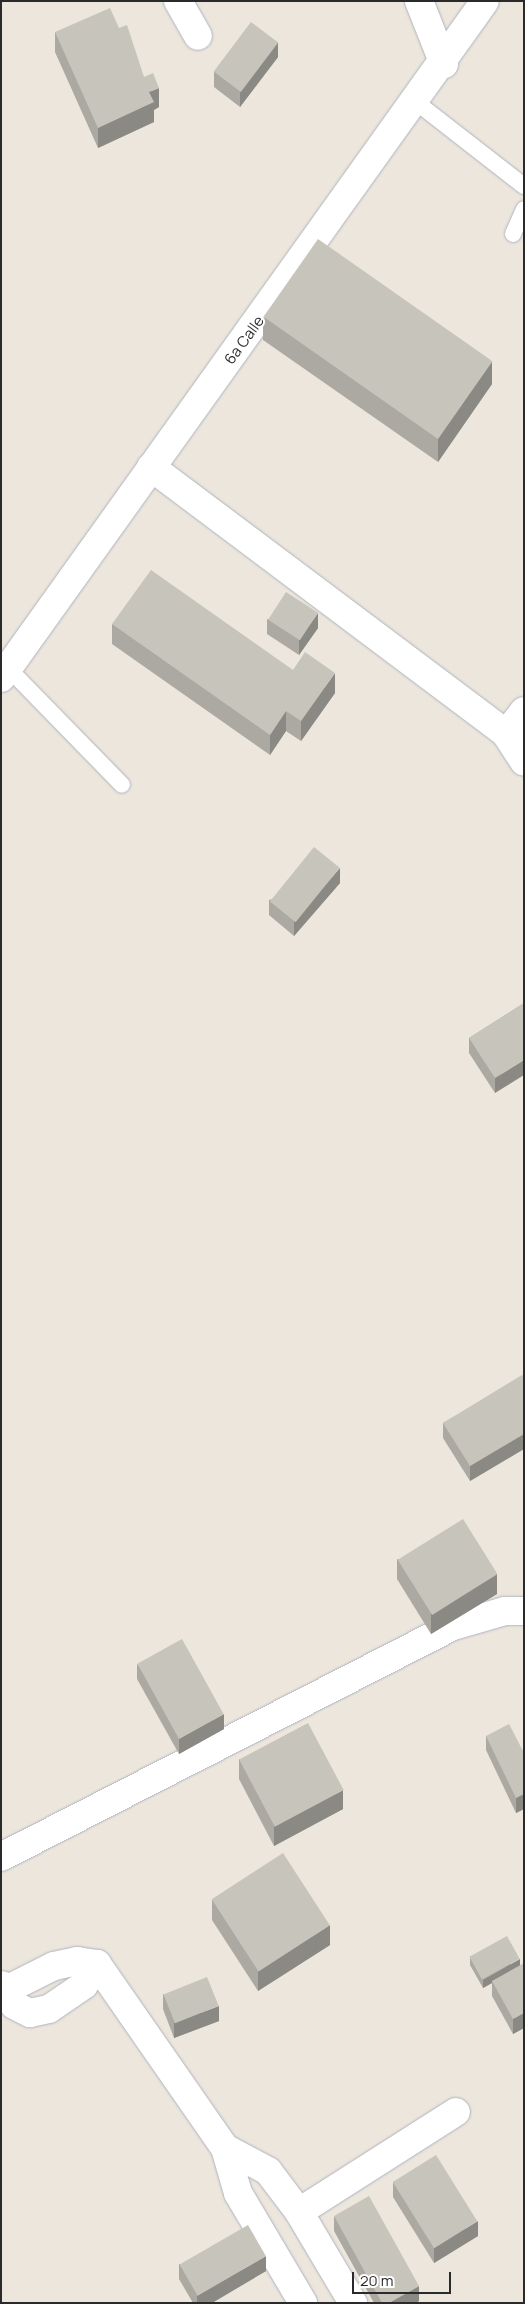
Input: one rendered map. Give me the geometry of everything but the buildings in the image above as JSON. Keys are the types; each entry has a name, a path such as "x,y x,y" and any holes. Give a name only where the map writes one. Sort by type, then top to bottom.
{"street":[{"path":"178,1 198,36"},
{"path":"419,1 444,64"},
{"name":"6a Calle","path":"4,673 444,64 485,1"},
{"path":"151,467 506,734 524,762"},
{"path":"506,734 524,711"},
{"path":"1,1857 453,1626 505,1611 524,1611"},
{"path":"97,1964 84,1985 49,2009 30,2013 14,2005 6,1987 54,1966 78,1960 97,1964 226,2148 238,2193 303,2303"},
{"path":"299,2212 456,2112"},
{"path":"226,2148 268,2171 299,2212 353,2303"}],"lane":[{"path":"416,102 524,186"},
{"path":"513,234 524,209"},
{"path":"4,673 122,785"}]}
